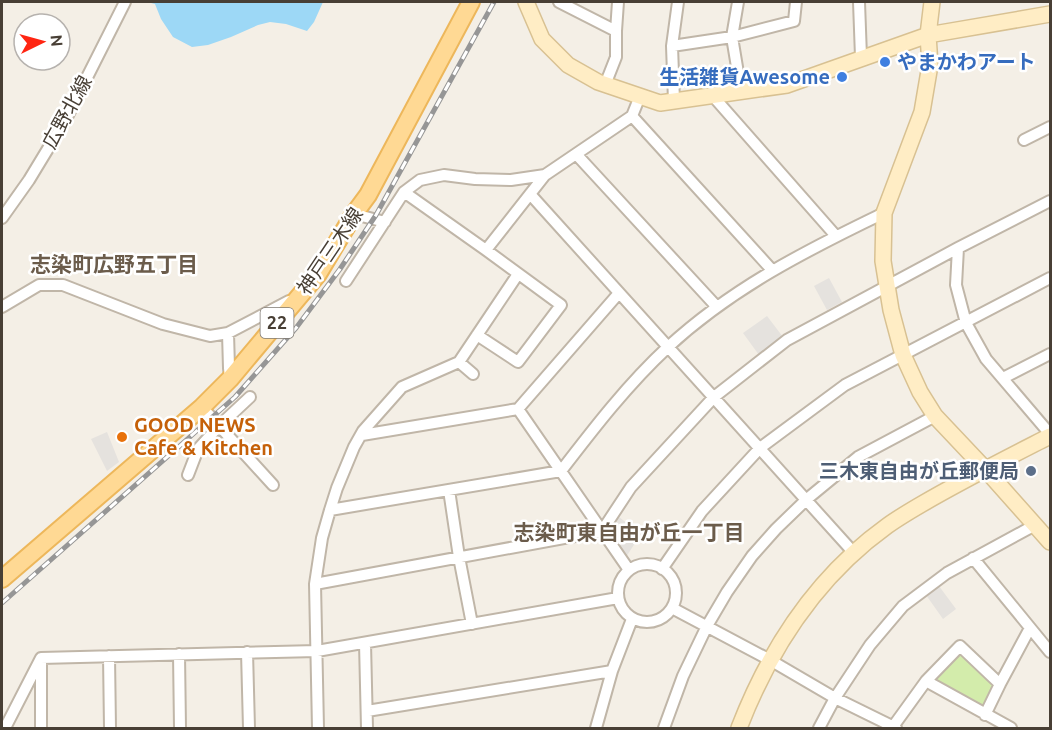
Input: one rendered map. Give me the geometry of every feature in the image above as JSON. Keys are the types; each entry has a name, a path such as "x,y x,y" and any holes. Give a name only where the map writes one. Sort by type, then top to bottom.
{"main road":[{"name":"神戸三木線","path":"2,579 202,407 231,379 297,300 318,274 368,195 471,2"}],"street":[{"name":"広野北線","path":"2,218 66,119 125,2"},
{"path":"526,2 542,39 568,65 604,85 660,103 787,85 928,35 1050,14"},
{"path":"559,2 616,31"},
{"path":"604,85 616,57 618,2"},
{"path":"674,101 672,46 678,2"},
{"path":"738,2 732,37 741,91"},
{"path":"672,46 732,37 794,21 796,2"},
{"path":"859,2 861,57"},
{"path":"932,2 928,35 930,64 922,112 884,213 883,261 886,287 903,355 920,392 935,416 1050,542"},
{"path":"712,95 836,236"},
{"path":"486,250 545,175 632,116 640,96"},
{"path":"632,116 772,270"},
{"path":"1024,140 1050,127"},
{"path":"576,154 717,307"},
{"path":"346,281 404,192 420,180 444,175 511,180 545,175"},
{"path":"404,192 561,305 518,362 477,335"},
{"path":"530,194 854,553"},
{"path":"315,584 602,531 631,487 714,397 787,340 1050,201"},
{"path":"330,510 561,471 610,407 668,347 717,307 772,270 884,213"},
{"path":"354,214 385,222"},
{"path":"739,729 752,695 784,635 825,581 854,553 887,525 1050,435 986,358 966,323 956,285 958,248"},
{"path":"318,729 315,584 322,538 337,488 354,447 402,387 459,362 518,274"},
{"path":"662,569 702,511 760,448 845,385 1050,278"},
{"path":"2,307 39,285 63,285 163,324 210,336 228,333 289,301 297,300"},
{"path":"362,435 518,409 620,293"},
{"path":"228,333 231,379"},
{"path":"1003,378 1050,354"},
{"path":"459,362 473,374"},
{"path":"188,476 198,449 250,397"},
{"path":"202,407 273,485"},
{"path":"518,409 629,570"},
{"path":"664,729 683,676 707,626 752,556 807,500 858,457 935,416"},
{"path":"449,490 472,624"},
{"path":"819,729 835,698 870,645 903,606 947,573 1035,525"},
{"path":"973,558 1050,652"},
{"path":"644,564 654,565 669,575 676,593 672,608 663,618 644,623 632,619 621,607 618,588 621,579 629,570 644,564"},
{"path":"41,658 317,651 618,598"},
{"path":"672,608 893,728 926,681 960,646 1000,684"},
{"path":"596,729 612,671 632,619"},
{"path":"986,715 1030,628"},
{"path":"366,643 367,729"},
{"path":"247,652 249,729"},
{"path":"179,654 180,729"},
{"path":"109,656 110,729"},
{"path":"4,729 41,658"},
{"path":"41,658 41,729"},
{"path":"366,711 612,671"},
{"path":"926,681 1011,729"}],"green space":[{"path":"959,653 964,653 996,686 985,707 935,682 934,678"}],"shaded area":[{"path":"829,278 842,302 827,310 814,286"},
{"path":"767,316 783,337 759,355 743,333"},
{"path":"107,432 119,462 107,471 91,439"},
{"path":"619,517 641,534 626,557 609,531"},
{"path":"939,586 956,609 943,619 926,595"}],"water":[{"path":"147,2 323,2 307,31 286,24 270,22 208,45 192,47 173,37 161,19 155,4"}],"railway":[{"path":"2,603 235,397 296,328 340,269 376,215 494,2"}],"place":[{"name":"やまかわアート","path":"885,62"},
{"name":"生活雑貨Awesome","path":"842,77"},
{"name":"GOOD NEWS Cafe & Kitchen","path":"122,437"},
{"name":"三木東自由が丘郵便局","path":"1031,471"}],"district":[{"name":"志染町広野五丁目","path":"114,265"},
{"name":"志染町東自由が丘一丁目","path":"629,533"}]}
